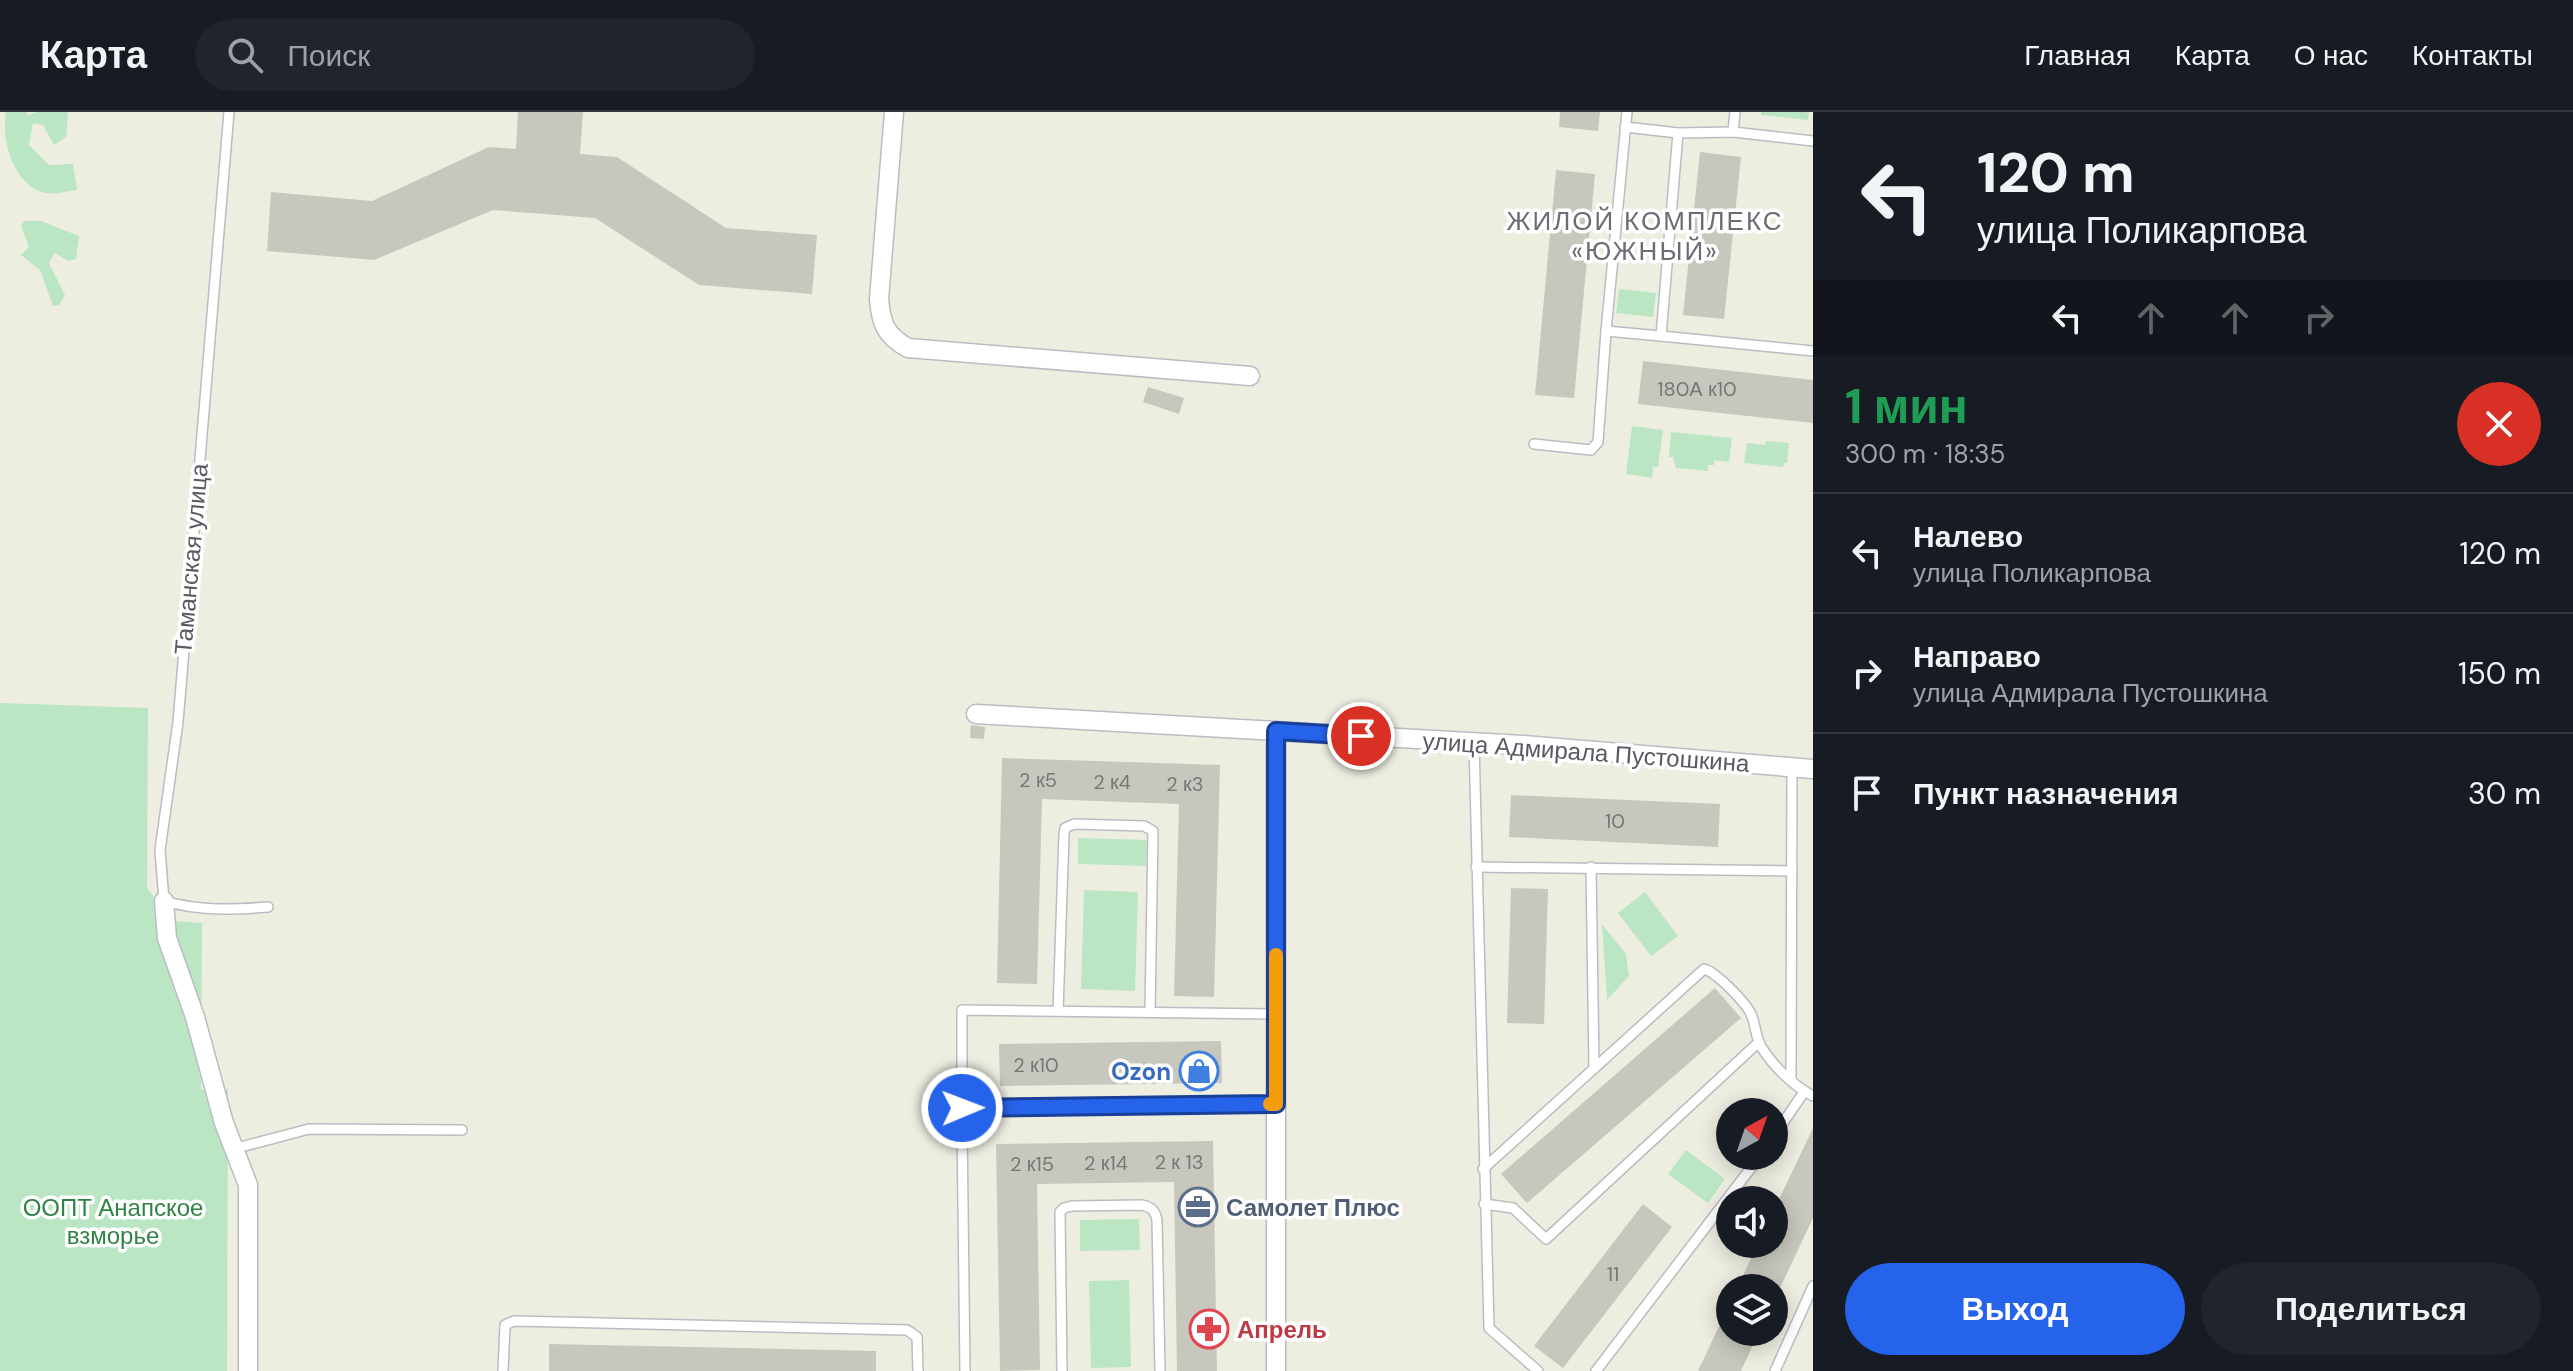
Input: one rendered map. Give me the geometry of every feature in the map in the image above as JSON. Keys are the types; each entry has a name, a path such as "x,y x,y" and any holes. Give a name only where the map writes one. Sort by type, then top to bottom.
{"street":[{"path":"894,112 879,299 880,319 893,340 908,348 1250,376"},
{"name":"улица Адмирала Пустошкина","path":"976,714 1474,743 1813,769"},
{"path":"1276,731 1276,1371"},
{"path":"164,901 167,938 195,1017 233,1149 248,1185 248,1371"}],"lane":[{"name":"Таманская улица","path":"164,901 160,850 178,722 229,112"},
{"path":"1534,444 1591,450 1598,442 1627,112"},
{"path":"1733,132 1735,112"},
{"path":"1625,127 1678,133 1733,132 1813,141"},
{"path":"1661,336 1678,133"},
{"path":"1606,331 1813,351"},
{"path":"1474,743 1489,1328 1538,1371"},
{"path":"1791,1080 1792,767"},
{"path":"1058,1011 1064,834 1065,828 1074,824 1144,826 1153,831 1150,1012"},
{"path":"1476,867 1792,871"},
{"path":"1591,867 1594,1067"},
{"path":"164,901 193,909 227,911 268,907"},
{"path":"1483,1169 1704,969 1715,974 1750,1011 1765,1053 1808,1094 1788,1119"},
{"path":"1276,1014 962,1010 962,1108 1276,1104"},
{"path":"1484,1204 1513,1208 1546,1239 1759,1042"},
{"path":"962,1124 965,1371"},
{"path":"233,1149 309,1129 462,1130"},
{"path":"1596,1371 1749,1170"},
{"path":"1062,1371 1060,1212 1072,1206 1142,1205 1156,1213 1157,1220 1160,1371"},
{"path":"1775,1371 1813,1286"},
{"path":"503,1371 505,1325 514,1321 907,1330 917,1337 918,1371"}],"green space":[{"path":"6,112 27,112 28,115 68,112 66,137 54,145 43,125 33,123 29,145 49,165 73,164 77,190 45,193 25,181 17,171 8,148"},
{"path":"1761,112 1809,112 1808,120 1761,115"},
{"path":"24,221 41,221 79,236 76,259 68,261 55,253 49,263 65,295 59,305 53,306 40,270 21,255 29,247 21,226"},
{"path":"1619,289 1656,293 1653,317 1616,313"},
{"path":"1632,426 1663,430 1658,467 1653,467 1652,478 1626,474"},
{"path":"1671,432 1732,438 1729,462 1714,460 1714,465 1708,465 1708,471 1676,468 1673,457 1669,457"},
{"path":"1766,441 1789,443 1787,463 1783,467 1744,463 1747,443 1765,445"},
{"name":"ООПТ Анапское взморье","path":"0,703 148,708 147,888 172,921 202,923 201,1089 228,1089 227,1371 0,1371"},
{"path":"1078,838 1147,840 1146,866 1078,864"},
{"path":"1084,890 1138,892 1135,991 1081,989"},
{"path":"1645,892 1678,936 1651,956 1618,913"},
{"path":"1602,924 1626,954 1629,976 1607,1000"},
{"path":"1686,1150 1725,1179 1720,1186 1716,1186 1716,1192 1708,1203 1668,1174"},
{"path":"1139,1219 1140,1250 1080,1251 1080,1220"},
{"path":"1129,1280 1131,1367 1091,1368 1089,1281"}],"building":[{"path":"518,112 583,112 580,154 617,157 726,228 817,235 812,294 699,285 595,218 493,210 374,260 267,251 271,192 372,201 489,147 516,149"},
{"path":"1560,112 1600,112 1598,131 1559,127"},
{"path":"1700,152 1741,157 1724,319 1683,315"},
{"path":"1556,170 1595,174 1574,398 1535,395"},
{"path":"1643,361 1813,380 1813,423 1638,404"},
{"path":"1148,387 1184,398 1179,414 1143,402"},
{"path":"971,725 985,727 984,739 970,738"},
{"path":"1002,758 1220,765 1214,997 1174,996 1179,804 1042,799 1037,984 997,983"},
{"path":"1511,795 1720,804 1718,847 1509,837"},
{"path":"1511,888 1548,889 1544,1024 1507,1023"},
{"path":"1715,988 1741,1018 1527,1203 1501,1174"},
{"path":"1221,1041 1222,1083 1000,1086 999,1044"},
{"path":"1813,1128 1813,1218 1787,1274 1744,1274 1751,1258 1788,1258 1788,1186 1785,1186"},
{"path":"1213,1141 1217,1371 1177,1371 1174,1182 1037,1184 1040,1370 1000,1371 996,1144"},
{"path":"1643,1204 1672,1227 1563,1368 1534,1346"},
{"path":"1716,1333 1716,1346 1753,1346 1741,1371 1698,1371"},
{"path":"549,1344 876,1351 876,1371 549,1371"}],"slow traffic":[{"path":"1270,1104 1276,1104 1276,955"}],"place":[{"name":"Ozon","path":"1199,1071"},
{"name":"Самолет Плюс","path":"1198,1207"},
{"name":"Апрель","path":"1209,1329"}],"district":[{"name":"ЖИЛОЙ КОМПЛЕКС «ЮЖНЫЙ»","path":"1645,236"}],"route":[{"path":"962,1108 1276,1104 1276,731 1361,736"}]}
